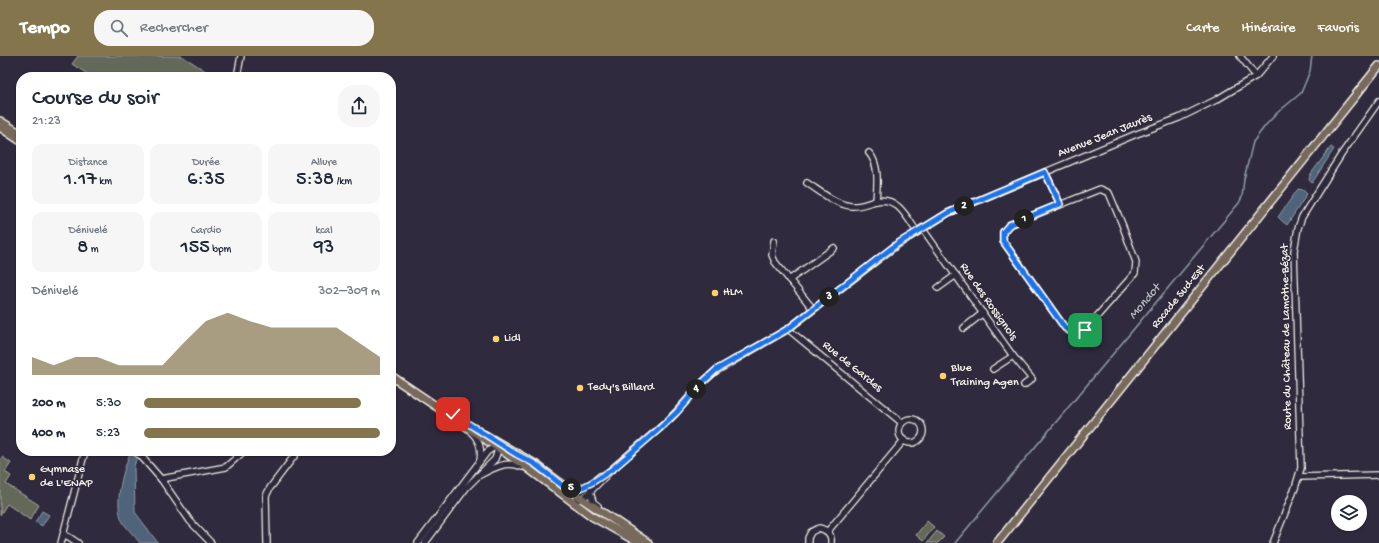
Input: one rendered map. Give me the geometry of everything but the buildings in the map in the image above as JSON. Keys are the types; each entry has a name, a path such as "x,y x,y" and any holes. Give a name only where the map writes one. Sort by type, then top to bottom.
{"main road":[{"name":"Rocade Sud-Est","path":"997,543 1379,66"},
{"path":"0,122 16,131"},
{"path":"0,127 16,138"},
{"path":"396,379 496,446 529,470 617,524 625,527 648,543"},
{"path":"496,446 535,464 604,524 639,543"}],"street":[{"path":"238,72 241,56"},
{"path":"1240,56 1256,76"},
{"name":"Avenue Jean Jaurès","path":"578,500 585,497 614,468 668,421 702,383 716,370 788,329 897,244 922,228 948,213 1179,118 1216,100 1256,76 1273,56"},
{"name":"Route du Château de Lamothe-Bézat","path":"1273,543 1296,488 1301,468 1294,251 1296,235 1302,217 1341,155 1379,101"},
{"path":"869,153 873,157 876,169 876,201"},
{"path":"1045,172 1060,204"},
{"path":"807,183 835,201 851,206 863,205 876,201 888,201 896,204 900,207 917,232"},
{"path":"1100,189 1109,193 1122,224 1136,265 1134,273 1117,294 1085,330 1078,333 1072,333 1065,328 1003,241 1003,232 1009,225 1060,204 1100,189"},
{"name":"Rue des Rossignols","path":"922,228 1013,356 1032,379 1024,385"},
{"path":"774,241 772,255 775,262 813,309"},
{"path":"789,280 834,248"},
{"path":"938,288 956,275"},
{"path":"964,328 983,313"},
{"name":"Rue de Gardes","path":"788,329 902,423"},
{"path":"994,369 1013,356"},
{"path":"425,398 431,406 472,433 477,439 481,450 480,462"},
{"path":"911,419 919,421 923,432 919,439 914,442 904,440 899,430 902,423 911,419"},
{"path":"828,531 904,440"},
{"path":"418,543 487,452 496,446"},
{"path":"425,543 466,488 496,459 496,446"},
{"path":"61,543 85,456"},
{"path":"141,456 162,479 190,521 211,543"},
{"path":"162,479 226,467 238,456"},
{"path":"267,543 266,504 268,492 294,456"},
{"path":"478,476 494,467 510,464 516,464 529,470"},
{"name":"Avenue Jean Jaurès","path":"578,500 593,482 614,468"},
{"path":"1298,477 1379,475"},
{"path":"562,486 577,489 593,482"},
{"path":"590,491 594,504 625,527"},
{"path":"808,543 809,535 813,530 820,528 828,531 831,543"},
{"path":"64,535 78,543"}],"green space":[{"path":"78,56 182,56 207,72 84,72 72,64"},
{"path":"2,457 11,463 5,472 11,476 6,484 39,505 30,520 7,504 0,515 0,460"},
{"path":"927,521 934,527 923,541 916,535"},
{"path":"937,531 944,537 938,543 927,543"}],"water":[{"path":"1331,147 1334,149 1312,183 1309,180 1310,175"},
{"path":"1298,189 1303,190 1307,194 1287,225 1278,217"},
{"path":"129,456 137,456 134,466 135,512 158,543 140,543 122,521 119,510 119,493"},
{"path":"42,511 49,515 42,526 35,522"}],"waterway":[{"name":"Mondot","path":"955,543 1239,203 1242,197 1244,179 1253,142 1277,113 1301,93 1310,71 1312,56"}],"place":[{"name":"HLM","path":"715,293"},
{"name":"Lidl","path":"496,339"},
{"name":"Blue Training Agen","path":"943,376"},
{"name":"Tedy's Billard","path":"580,388"},
{"name":"Gymnase de L'ENAP","path":"32,477"}],"route":[{"path":"453,414 488,437 535,464 563,486 575,490 581,488 614,468 659,429 716,370 788,329 897,244 948,213 1045,172 1060,204 1009,225 1003,232 1003,241 1065,328 1072,333 1078,333 1085,330"}]}
